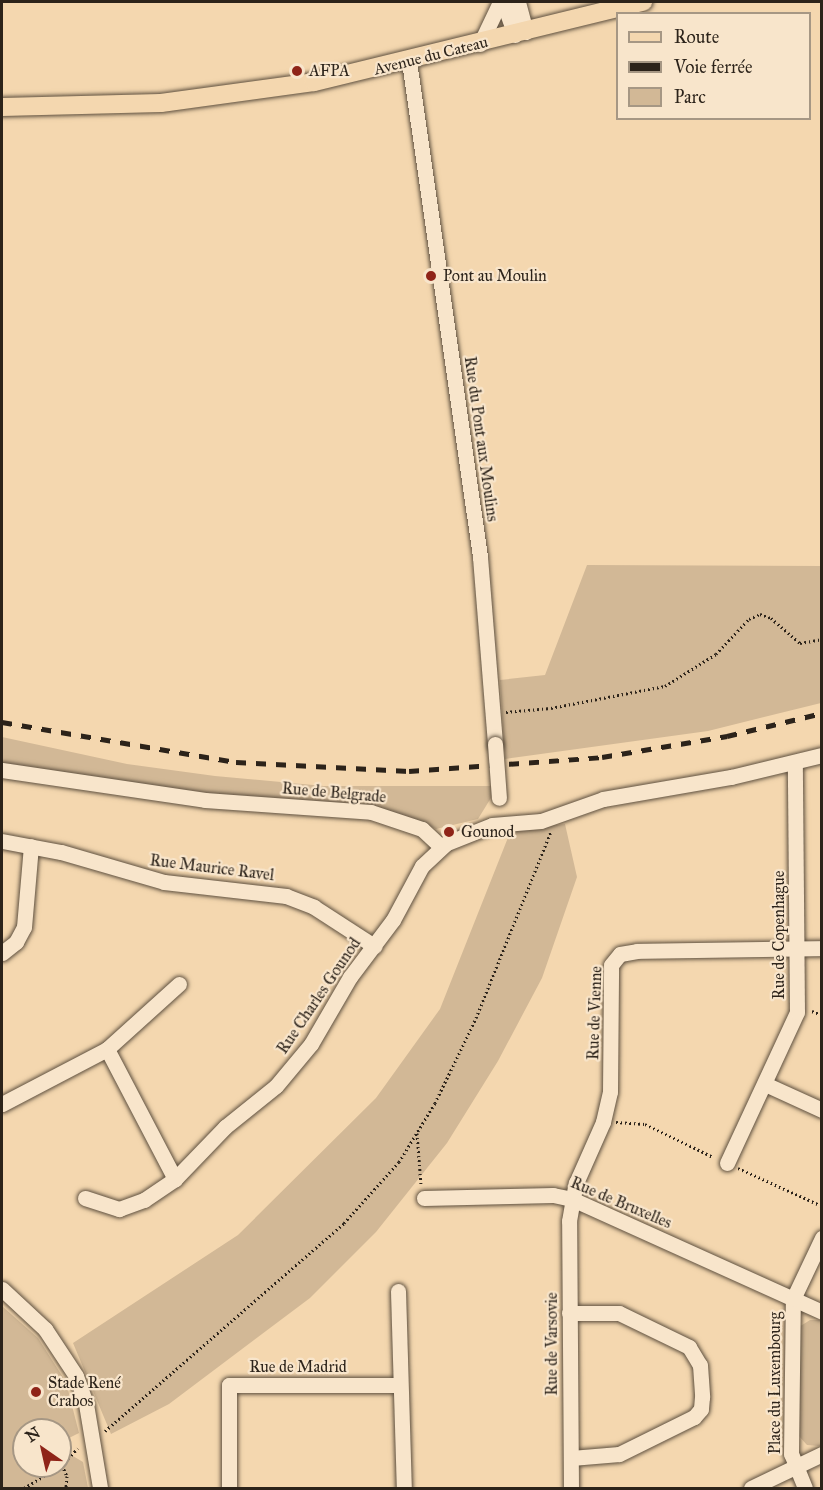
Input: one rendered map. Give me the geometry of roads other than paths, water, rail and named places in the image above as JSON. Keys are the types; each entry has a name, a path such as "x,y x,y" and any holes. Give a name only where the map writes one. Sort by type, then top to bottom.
{"main road":[{"name":"Avenue du Cateau","path":"2,107 109,105 253,91 409,62 643,2"},
{"name":"Avenue du Cateau","path":"2,95 59,97 109,105"}],"street":[{"path":"501,2 521,33"},
{"path":"480,44 501,2"},
{"path":"518,2 521,33"},
{"name":"Rue du Pont aux Moulins","path":"409,62 480,557 501,823"},
{"path":"441,847 501,823 541,821 603,799 822,755"},
{"name":"Rue de Copenhague","path":"727,1163 797,1012 795,762"},
{"name":"Rue de Belgrade","path":"2,770 205,800 371,812 422,829 441,847"},
{"name":"Rue Maurice Ravel","path":"2,841 31,846 158,881 286,896 314,907 374,946"},
{"path":"2,953 11,948 24,927 31,846"},
{"name":"Rue Charles Gounod","path":"85,1198 110,1208 127,1208 176,1179 225,1127 296,1065 374,946 422,866 441,847"},
{"name":"Rue de Vienne","path":"572,1198 607,1106 611,1066 611,965 616,957 637,951 822,948"},
{"path":"2,1104 107,1049 179,984"},
{"path":"107,1049 176,1179"},
{"path":"765,1084 822,1110"},
{"name":"Rue de Bruxelles","path":"424,1198 553,1195 572,1198 793,1299"},
{"name":"Rue de Varsovie","path":"571,1488 572,1198"},
{"path":"793,1299 822,1238"},
{"path":"2,1289 55,1341 83,1393 100,1488"},
{"path":"398,1291 400,1385 404,1401 404,1488"},
{"name":"Place du Luxembourg","path":"822,1312 793,1299 791,1447 795,1468 822,1454"},
{"path":"570,1313 619,1313 689,1347 700,1365 702,1397 700,1409 694,1417 619,1454 571,1458"},
{"name":"Rue de Madrid","path":"228,1488 229,1384 400,1385"},
{"path":"751,1488 795,1468 805,1488"}],"railway":[{"path":"2,722 236,762 409,771 602,757 727,736 822,713"}],"place":[{"name":"AFPA","path":"297,71"},
{"name":"Pont au Moulin","path":"431,276"},
{"name":"Gounod","path":"449,832"},
{"name":"Stade René Crabos","path":"36,1392"}]}
